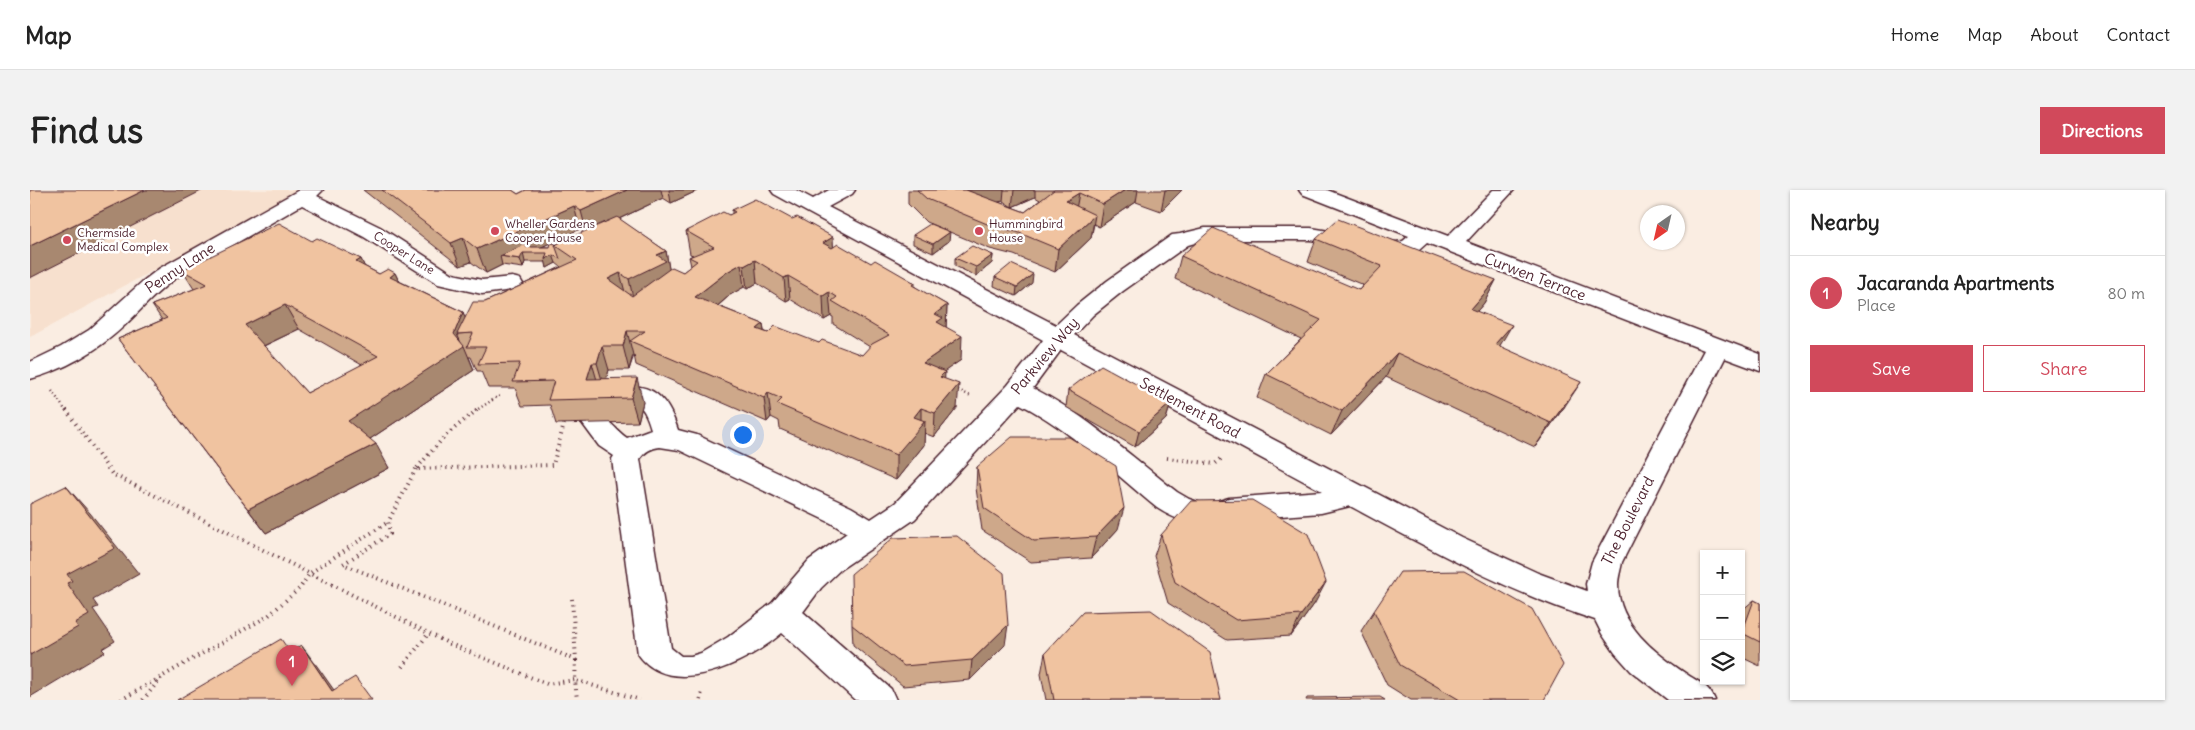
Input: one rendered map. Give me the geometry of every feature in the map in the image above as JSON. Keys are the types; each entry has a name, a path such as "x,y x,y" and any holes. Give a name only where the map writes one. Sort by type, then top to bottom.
{"street":[{"name":"Settlement Road","path":"780,190 1513,578 1574,601 1606,610"},
{"path":"812,207 845,190"},
{"name":"Curwen Terrace","path":"1309,190 1760,363"},
{"path":"1451,245 1504,190"},
{"name":"Cooper Lane","path":"308,193 446,279 482,287 512,284"},
{"name":"Penny Lane","path":"33,370 63,358 87,344 107,328 144,290 168,272 308,193"},
{"name":"Parkview Way","path":"629,452 626,458 627,468 655,654 664,664 675,670 692,671 706,667 747,641 782,613 819,570 905,511 1017,390 1040,364 1057,338 1085,310 1115,286 1180,240 1194,236 1251,233 1311,234 1396,249 1410,246 1424,234"},
{"name":"The Boulevard","path":"1698,700 1662,676 1626,642 1606,610 1600,582 1607,562 1718,347"},
{"path":"1017,390 1050,408 1167,500 1180,508 1191,510"},
{"path":"666,438 657,410 647,398 623,395 601,412 610,439 629,452 643,440 651,438 666,438 687,442 841,515 872,534"},
{"path":"1229,509 1320,502 1354,494"},
{"path":"782,613 879,700"}],"path":[{"path":"33,370 112,474 429,633 547,684 576,680 640,700"},
{"path":"958,390 971,396"},
{"path":"121,700 268,616 300,588 310,573 388,522 416,469 437,441 475,409 502,394"},
{"path":"416,469 553,465 564,424"},
{"path":"1160,457 1215,464 1246,438"},
{"path":"388,522 390,534 343,564 576,660"},
{"path":"572,599 577,700"},
{"path":"402,667 429,633"},
{"path":"143,700 163,675"}],"shaded area":[{"path":"30,190 299,190 30,337"}],"building":[{"path":"30,190 145,190 30,246"},
{"path":"382,190 512,190 518,194 526,190 627,190 581,211 574,206 477,249 463,238 451,243"},
{"path":"917,190 966,190 1025,212 1054,190 1125,190 1103,204 1079,193 1066,201 1095,215 1058,249 1017,232 992,226 927,199"},
{"path":"755,199 792,219 797,217 833,237 823,243 832,248 838,244 871,263 875,260 915,283 912,285 947,305 935,314 943,318 937,322 962,336 923,363 945,372 940,377 959,384 935,413 921,408 914,417 925,421 896,455 777,404 782,399 768,393 764,398 630,341 645,331 627,331 623,346 602,346 597,363 592,363 587,379 637,378 631,398 548,400 554,381 513,382 520,363 478,364 486,347 467,347 473,333 457,334 473,302 485,302 577,260 555,245 565,240 617,217 666,251 657,255 666,261 629,279 620,273 608,279 632,296 672,267 683,272 697,261 689,257 714,247 686,231 723,212 729,215 735,212 732,210","holes":["755,260 784,278 788,276 823,296 829,292 837,297 832,301 889,335 872,344 862,355 822,340 819,343 775,326 768,333 757,329 763,324 695,297 727,272 741,264 744,266"]},
{"path":"1338,219 1496,280 1471,309 1512,325 1495,344 1581,382 1551,423 1397,353 1342,411 1266,374 1321,320 1181,256 1213,228 1359,290 1382,266 1316,239"},
{"path":"279,223 312,241 317,238 361,259 356,262 379,274 388,269 395,273 390,277 463,312 454,334 464,346 348,421 376,444 248,509 118,339 167,318 152,305 207,284 182,270","holes":["285,305 378,356 307,393 245,325"]},
{"path":"930,224 950,232 933,244 913,235"},
{"path":"528,243 526,247 550,247 551,243 557,244 555,245 560,259 553,255 545,259 547,253 523,253 520,259 500,256"},
{"path":"972,246 993,255 976,267 955,258"},
{"path":"1011,264 1033,274 1017,287 995,277"},
{"path":"1101,365 1171,403 1139,431 1068,390"},
{"path":"1012,437 1069,437 1116,466 1124,508 1096,537 1034,541 984,508 977,467"},
{"path":"66,486 115,548 67,574 72,581 67,583 89,615 75,623 78,627 30,655 30,504"},
{"path":"1252,500 1308,534 1326,582 1301,615 1236,620 1175,582 1161,535 1191,501"},
{"path":"957,536 1004,573 1008,625 972,660 904,666 852,625 851,574 893,538"},
{"path":"1464,571 1532,609 1563,665 1544,700 1460,700 1400,665 1374,611 1400,572"},
{"path":"1754,600 1760,603 1760,642 1745,634 1745,625"},
{"path":"1151,610 1210,652 1221,700 1054,700 1045,653 1083,612"},
{"path":"281,639 290,652 301,645 332,691 355,677 372,700 177,700"},
{"path":"1380,697 1385,700 1306,700 1307,698"}],"place":[{"name":"Wheller Gardens Cooper House","path":"495,231"},
{"name":"Hummingbird House","path":"979,231"},
{"name":"Chermside Medical Complex","path":"67,240"},
{"name":"Jacaranda Apartments","path":"292,686"}]}
